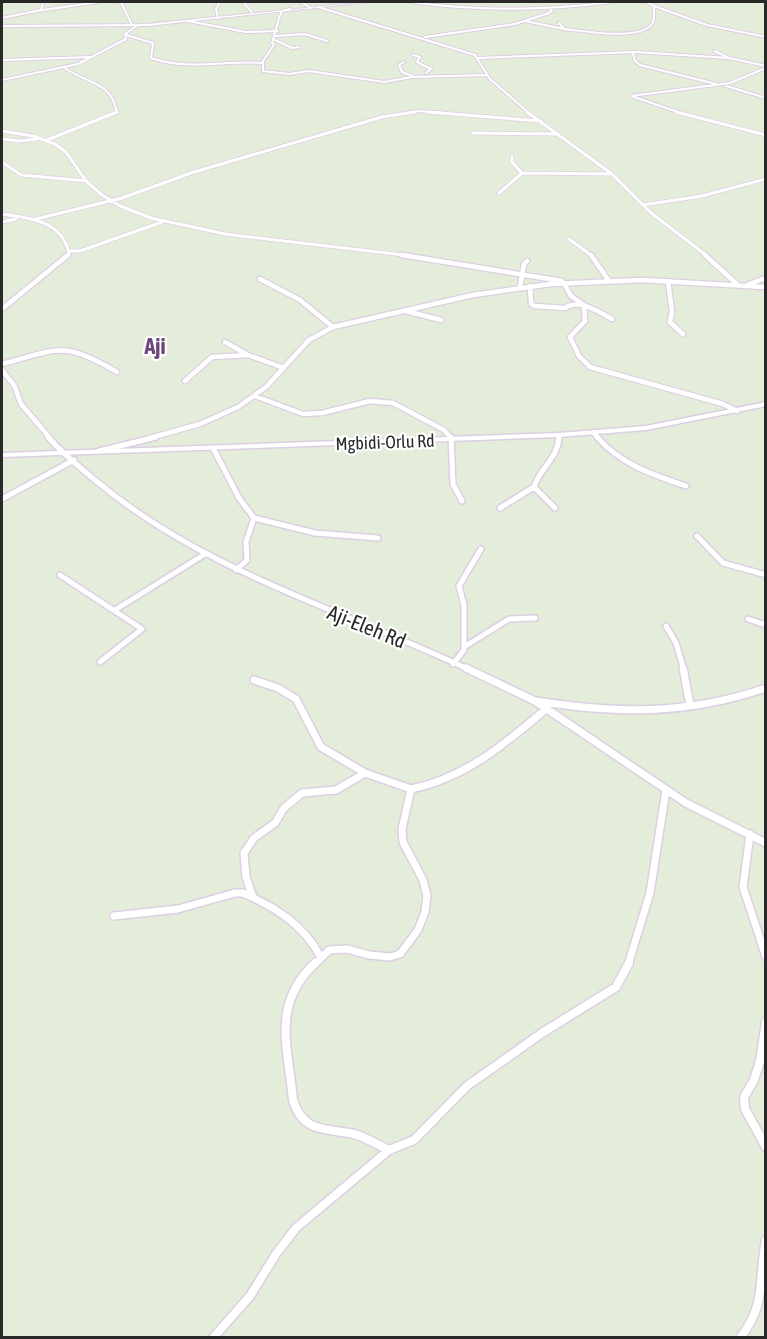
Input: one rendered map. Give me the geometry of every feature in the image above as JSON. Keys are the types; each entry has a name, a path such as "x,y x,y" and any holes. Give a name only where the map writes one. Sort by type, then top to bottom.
{"main road":[{"name":"Mgbidi-Orlu Rd","path":"2,455 594,433 646,428 765,404"}],"street":[{"path":"42,10 44,2"},
{"path":"2,18 99,2"},
{"path":"121,2 132,25"},
{"path":"218,18 216,9 220,2"},
{"path":"243,2 252,12"},
{"path":"302,2 310,8"},
{"path":"2,26 138,25 368,2"},
{"path":"409,2 550,9 612,2"},
{"path":"646,2 707,25 765,37"},
{"path":"493,4 498,8"},
{"path":"512,4 516,8"},
{"path":"524,21 564,29 620,34 649,28 654,19 654,6"},
{"path":"318,7 468,52 478,58 487,75 517,104 612,174 643,206 673,232 720,266 740,285"},
{"path":"421,38 524,21 549,13 552,11 550,9"},
{"path":"282,10 278,31 262,63 262,71 281,74 307,70 384,82 431,71 417,62 420,57 413,55"},
{"path":"188,21 269,35 292,48 299,47"},
{"path":"559,23 564,29"},
{"path":"2,85 2,80 65,68 94,56 122,42 126,39 126,35 138,25"},
{"path":"253,32 278,31"},
{"path":"275,37 301,33 327,41"},
{"path":"126,35 153,43 152,58 167,64 219,65 248,61 262,63"},
{"path":"715,51 729,58"},
{"path":"633,54 634,61 640,65 723,85 765,98"},
{"path":"478,58 694,54 729,58 765,67"},
{"path":"2,60 94,56"},
{"path":"404,62 399,65 402,72 417,82"},
{"path":"765,67 723,85 631,96 665,108 765,135"},
{"path":"2,139 19,141 46,139 117,113 110,92 79,79 65,68"},
{"path":"412,77 487,75"},
{"path":"2,214 36,219 110,200 286,143 382,117 419,111 541,121"},
{"path":"2,130 46,139 61,147 71,156 87,181 110,200 162,222 212,231 355,248 567,282"},
{"path":"472,133 559,134"},
{"path":"512,157 512,162 522,174"},
{"path":"2,162 21,175 87,181"},
{"path":"499,193 522,174 612,174"},
{"path":"643,206 702,196 765,179"},
{"path":"2,222 23,218"},
{"path":"2,309 69,254 69,245 62,234 36,219"},
{"path":"69,251 80,251 162,222"},
{"path":"569,239 591,255 609,281"},
{"path":"520,287 524,264 527,261"},
{"path":"740,285 765,278"},
{"path":"260,279 300,300 333,327"},
{"path":"99,451 207,422 255,396 284,368 300,346 322,331 333,327 520,287 567,282 668,282 765,287"},
{"path":"567,282 567,291 578,303 612,319"},
{"path":"668,282 672,311 670,322 683,334"},
{"path":"530,286 531,304 536,306 565,308 569,305 584,305"},
{"path":"2,298 12,300"},
{"path":"584,305 585,321 570,337 579,356 590,367 618,377 723,404 737,411"},
{"path":"405,310 441,320"},
{"path":"225,342 248,355 284,368"},
{"path":"2,363 49,350 61,350 86,355 117,372"},
{"path":"185,381 212,357 248,355"},
{"name":"Aji-Eleh Rd","path":"2,370 14,385 21,404 61,452 74,460 122,502 205,554 273,587 430,651 453,664 535,701 686,803 765,843"},
{"path":"255,396 285,410 313,415 362,402 393,403 444,430 453,440 453,484 462,501"},
{"path":"594,433 604,448 620,459 641,471 686,486"},
{"path":"500,508 534,487 536,476 555,458 560,445 559,435"},
{"path":"213,448 243,505 254,518 315,533 378,538"},
{"path":"2,499 74,460"},
{"path":"534,487 555,508"},
{"path":"236,570 247,560 246,542 254,518"},
{"path":"697,536 723,563 765,575"},
{"path":"464,647 464,605 459,586 481,549"},
{"path":"115,610 205,554"},
{"path":"60,575 142,629 100,662"},
{"path":"453,664 464,647 509,619 535,618"},
{"path":"748,619 765,625"},
{"path":"666,626 674,634 690,705"},
{"path":"254,680 278,688 296,699 321,747 365,773 411,789 424,787 460,772 546,709"},
{"path":"535,701 599,710 645,710 714,702 765,688"},
{"path":"253,897 246,877 244,853 254,838 275,823 284,808 302,793 326,794 350,785 365,773"},
{"path":"389,1150 357,1135 311,1126 297,1113 289,1074 285,1014 292,992 304,974 320,956 329,950 347,949 369,955 390,957 400,954 418,930 426,912 427,895 423,880 403,842 402,829 411,789"},
{"path":"213,1338 250,1296 276,1254 296,1228 389,1150 414,1140 467,1086 542,1033 606,995 625,975 634,955 648,893 666,790"},
{"path":"750,834 743,886 765,957"},
{"path":"114,916 178,909 235,893 243,893 298,926 316,947 320,956"},
{"path":"765,1022 760,1061 754,1080 744,1097 745,1109 765,1147"},
{"path":"740,1338 755,1319 758,1309 765,1240"}],"district":[{"name":"Aji","path":"155,346"}]}
